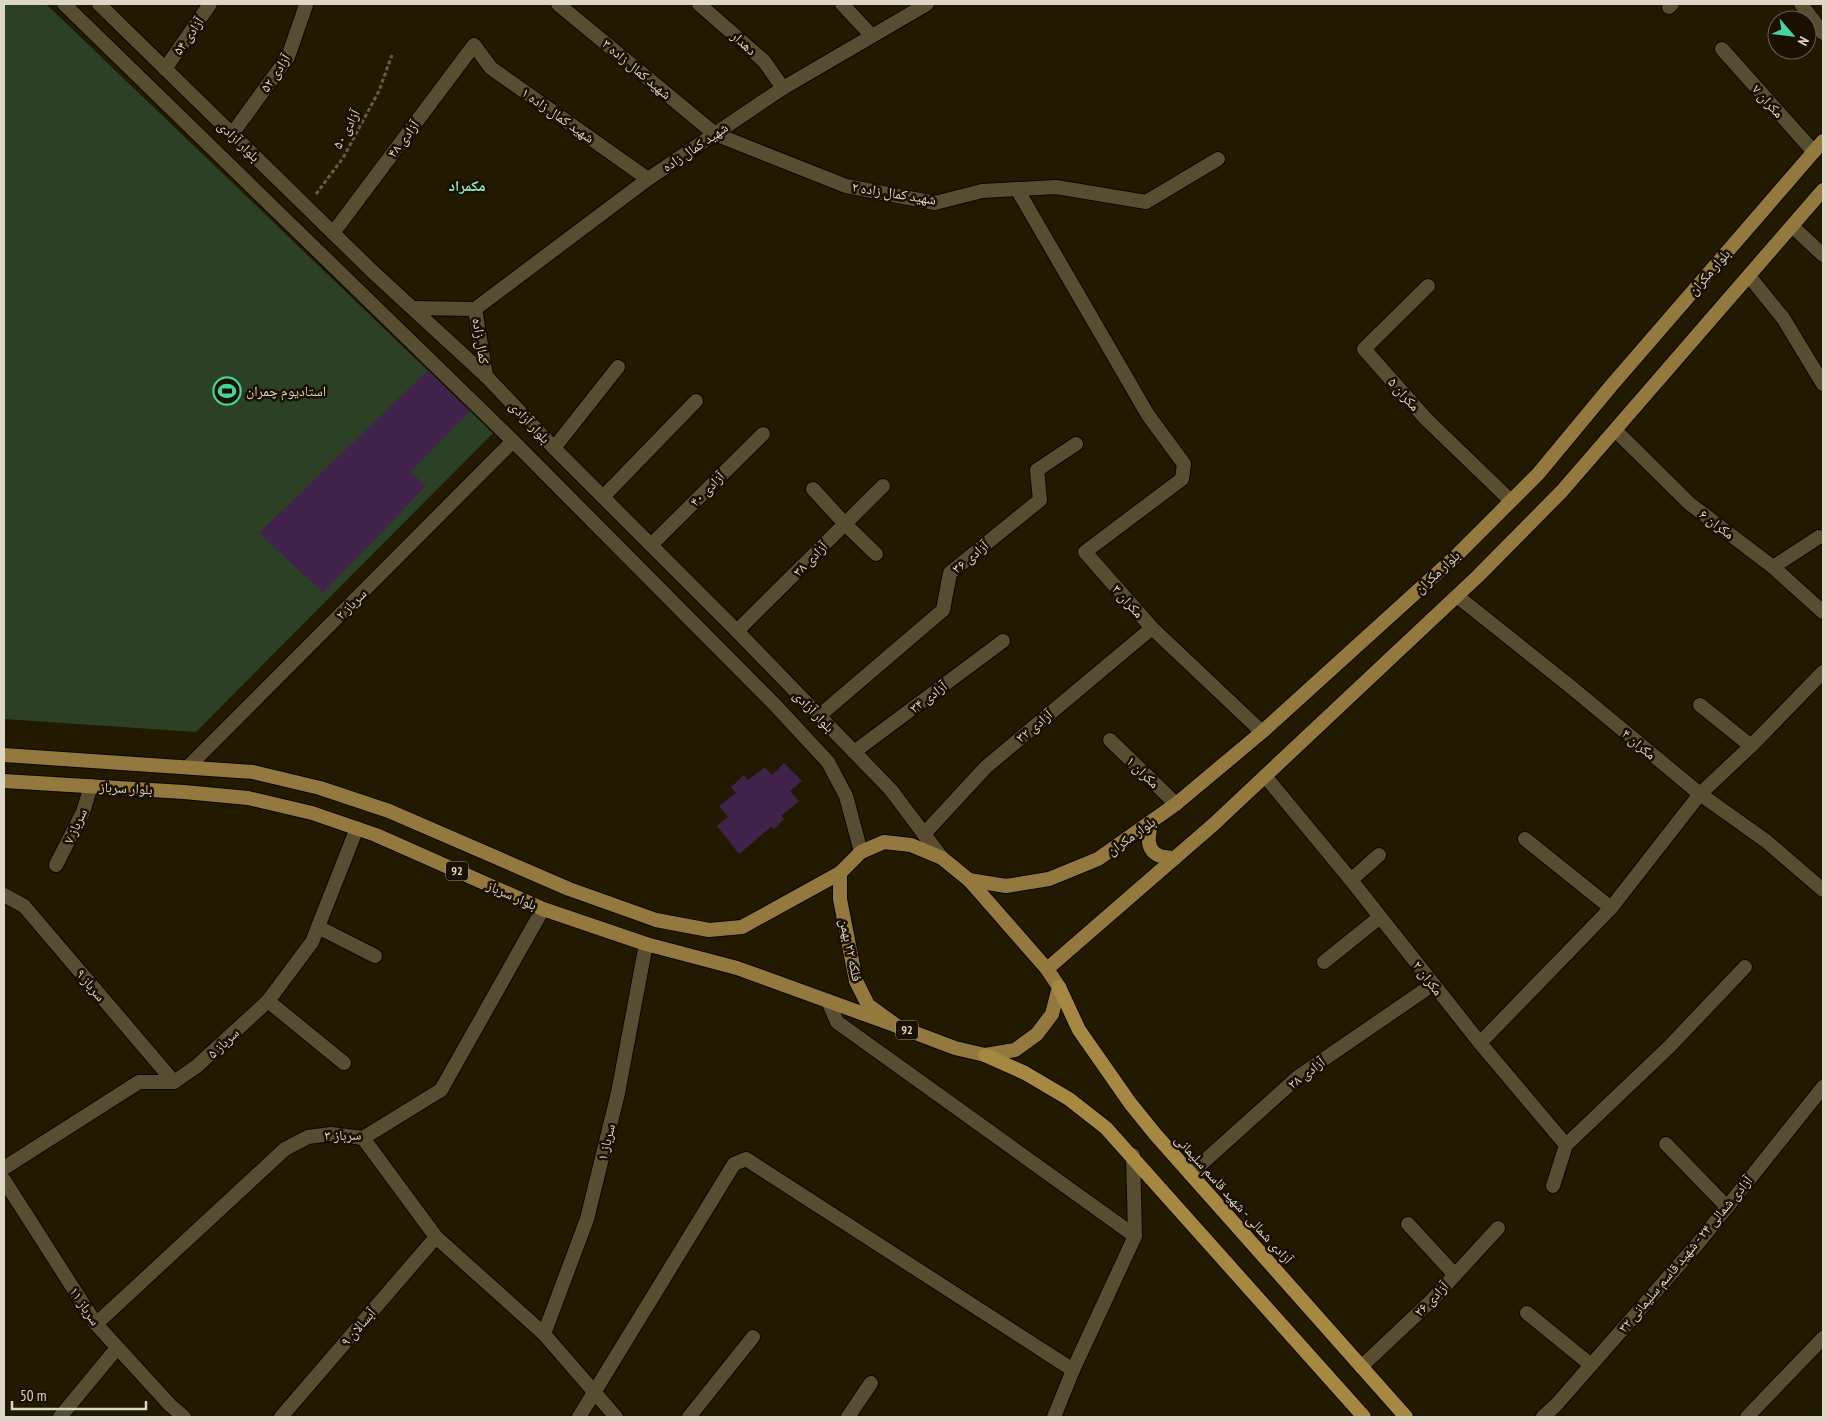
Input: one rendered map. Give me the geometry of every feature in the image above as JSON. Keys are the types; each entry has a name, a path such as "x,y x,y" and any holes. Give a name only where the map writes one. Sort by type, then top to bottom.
{"highway":[{"name":"آزادی شمالی - شهید قاسم سلیمانی","path":"1059,987 1079,1030 1130,1103 1190,1174 1406,1417"},
{"name":"92","path":"985,1055 1025,1073 1069,1099 1106,1128 1363,1417"}],"main road":[{"name":"بلوار مکران","path":"969,880 1006,886 1049,879 1098,859 1176,804 1262,732 1455,556 1538,474 1618,378 1823,141"},
{"path":"1047,969 1266,776 1457,596 1562,492 1823,190"},
{"name":"بلوار سرباز","path":"4,755 189,766 253,772 320,788 389,811 569,889 656,920 709,930 742,927 840,874"},
{"name":"بلوار سرباز","path":"4,781 184,792 248,798 312,813 376,835 543,909 646,944 737,968 897,1026"},
{"path":"1152,822 1148,840 1150,847 1154,853 1162,857 1175,858"},
{"name":"92","path":"840,874 861,852 884,842 911,845 942,858 969,880 1047,969 1059,987"},
{"name":"فلکه ۲۲ بهمن","path":"840,874 840,899 856,981 868,1005 897,1026 955,1048 985,1055 1015,1050 1037,1034 1052,1014 1059,987"}],"street":[{"name":"بلوار آزادی","path":"64,4 513,442 776,706 828,762 846,796 861,852"},
{"name":"بلوار آزادی","path":"100,4 373,272 486,376 554,448 737,631 891,790 942,858"},
{"name":"آزادی ۵۴","path":"165,69 210,4"},
{"name":"شهید کمال زاده ۳","path":"558,4 715,134"},
{"name":"دهدار","path":"699,4 764,61 784,88"},
{"path":"842,4 872,36"},
{"name":"شهید کمال زاده","path":"475,309 648,179 784,88 927,4"},
{"path":"1801,4 1823,33"},
{"name":"آزادی ۵۲","path":"232,134 288,57 306,5"},
{"name":"شهید کمال زاده ۱","path":"474,45 491,68 648,179"},
{"name":"آزادی ۴۸","path":"333,233 474,45"},
{"name":"مکران ۷","path":"1722,49 1814,152"},
{"name":"شهید کمال زاده ۲","path":"715,134 846,186 935,203 982,191 1056,186 1146,202 1218,159"},
{"name":"مکران ۳","path":"1017,189 1148,415 1184,464 1182,479 1085,552 1152,628 1262,732"},
{"path":"1792,226 1823,255"},
{"path":"1748,276 1783,318 1823,384"},
{"name":"مکران ۵","path":"1428,286 1364,350 1426,419 1511,501"},
{"name":"کمال زاده","path":"413,308 475,309 486,376"},
{"path":"554,448 618,367"},
{"path":"603,496 696,401"},
{"name":"مکران ۶","path":"1616,430 1690,504 1773,566 1823,612"},
{"name":"آزادی ۴۰","path":"651,545 763,434"},
{"name":"سرباز ۲","path":"189,766 513,442"},
{"name":"آزادی ۳۶","path":"819,716 943,610 950,573 1040,500 1037,470 1076,444"},
{"name":"آزادی ۳۸","path":"737,631 883,486"},
{"path":"813,489 876,554"},
{"path":"1773,566 1819,537"},
{"name":"مکران ۴","path":"1457,596 1700,794 1766,841 1823,890"},
{"name":"آزادی ۳۲","path":"924,834 986,767 1152,628"},
{"name":"آزادی ۳۴","path":"854,752 1003,641"},
{"path":"1480,1043 1611,908 1700,794 1751,746 1823,672"},
{"path":"1700,705 1751,746"},
{"name":"مکران ۱","path":"1110,740 1176,804"},
{"name":"مکران ۲","path":"1266,776 1351,880 1432,985 1566,1145"},
{"name":"سرباز ۷","path":"56,865 83,812 91,786"},
{"name":"سرباز ۵","path":"174,1082 197,1066 268,1001 312,942 357,828"},
{"path":"1525,839 1611,908"},
{"path":"1351,880 1379,855"},
{"name":"سرباز ۹","path":"4,895 24,906 174,1082"},
{"name":"سرباز ۳","path":"96,1324 285,1149 308,1137 331,1134 362,1138 441,1090 543,909"},
{"path":"1324,962 1380,917"},
{"path":"318,927 375,956"},
{"name":"سرباز ۱","path":"544,1334 587,1219 618,1093 646,944"},
{"path":"1553,1186 1566,1145 1669,1047 1745,967"},
{"name":"آزادی ۲۸","path":"1190,1174 1298,1077 1432,985"},
{"path":"268,1001 344,1063"},
{"path":"828,1001 837,1022 1135,1236"},
{"path":"4,1168 139,1082 174,1082"},
{"name":"آزادی شمالی ۲۴ - شهید قاسم سلیمانی ۳۲","path":"1542,1417 1591,1365 1700,1241 1823,1087"},
{"path":"362,1138 436,1237 544,1334 594,1394 616,1417"},
{"path":"1666,1144 1727,1207"},
{"path":"1054,1417 1073,1370 1135,1236 1132,1155"},
{"path":"579,1417 734,1164 746,1159 1073,1370"},
{"name":"سرباز ۱۱","path":"4,1180 96,1324 184,1417"},
{"path":"1408,1224 1455,1275"},
{"name":"آزادی ۲۶","path":"1361,1367 1432,1300 1498,1228"},
{"name":"آبسالان ۹","path":"280,1417 436,1237"},
{"path":"1527,1313 1591,1365"},
{"path":"688,1417 753,1337"},
{"path":"1747,1417 1823,1338"},
{"path":"60,1417 117,1348"},
{"path":"848,1417 871,1383"}],"path":[{"name":"آزادی ۵۰","path":"306,207 343,158 379,91 392,55"}],"green space":[{"name":"استادیوم چمران","path":"4,4 46,4 493,433 196,732 4,719"}],"building":[{"path":"428,370 470,411 410,472 426,486 323,593 259,533"},
{"path":"784,763 802,781 790,791 799,801 781,816 784,819 774,829 771,827 739,854 717,826 728,817 719,806 736,793 731,787 744,775 748,780 765,767 772,775"}],"place":[{"name":"استادیوم چمران","path":"227,391"}],"district":[{"name":"مکمراد","path":"467,186"}]}
